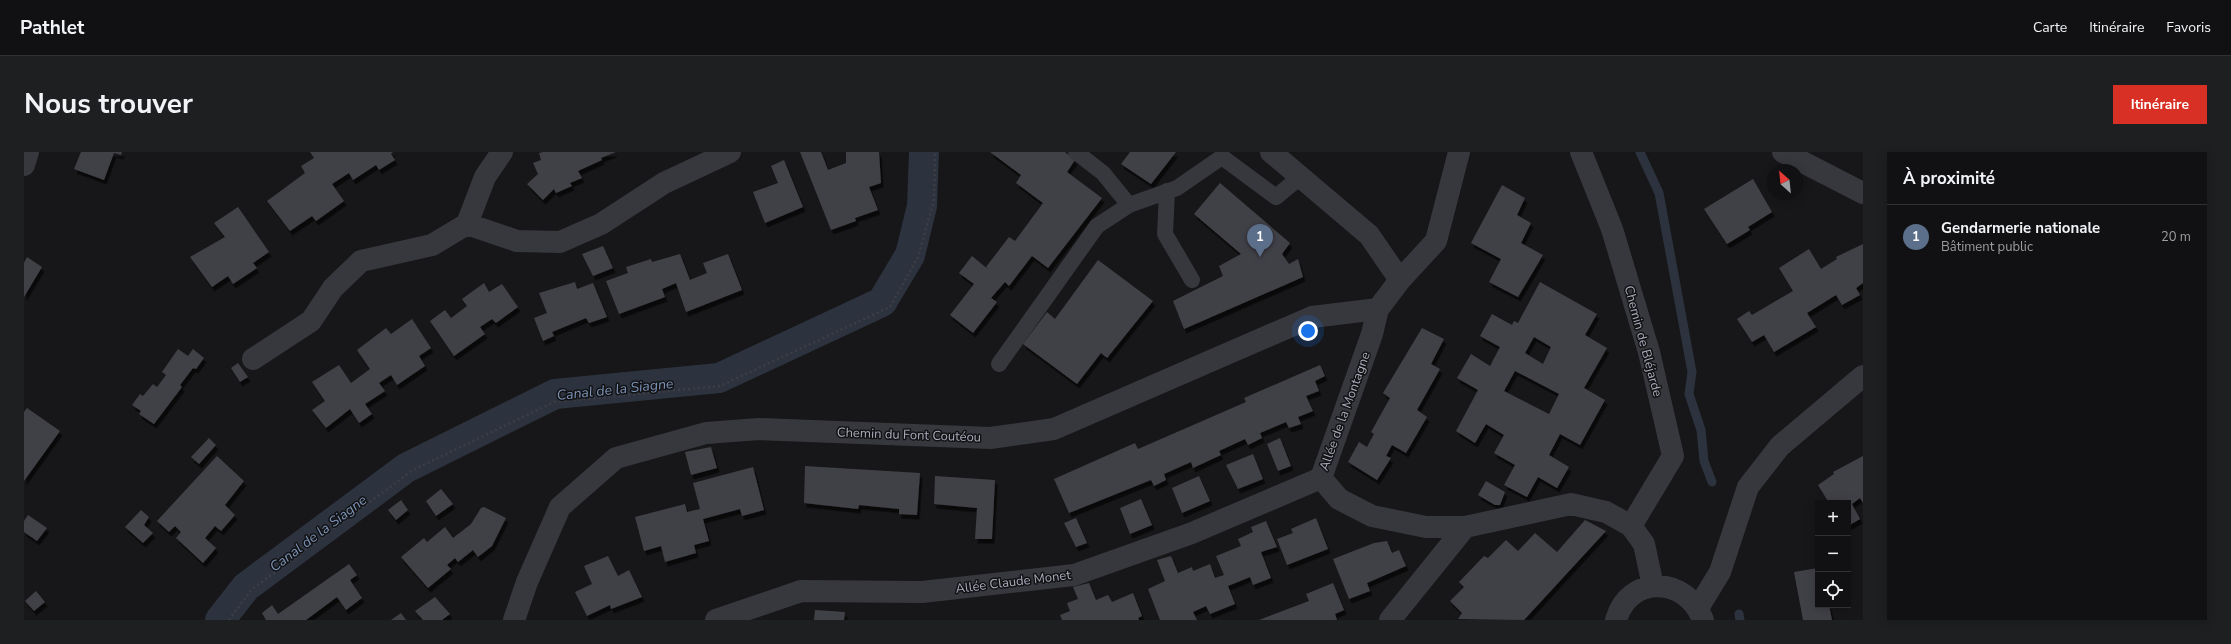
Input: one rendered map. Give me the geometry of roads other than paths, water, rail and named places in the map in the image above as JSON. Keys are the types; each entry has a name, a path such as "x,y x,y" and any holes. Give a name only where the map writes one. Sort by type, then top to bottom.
{"street":[{"path":"24,165 28,152"},
{"path":"253,359 311,320 333,288 361,261 432,245 467,224 485,177 502,152"},
{"path":"467,224 517,241 560,242 602,224 664,182 730,152"},
{"path":"1271,152 1369,235 1400,280"},
{"path":"1378,309 1400,280 1436,241 1460,152"},
{"name":"Chemin de Bléjarde","path":"1581,152 1610,222 1650,352 1673,456 1631,526"},
{"path":"1783,152 1863,193"},
{"name":"Allée de la Montagne","path":"1378,309 1372,334 1321,478 1339,499 1372,516 1426,527 1465,527 1571,504 1606,512 1631,526 1644,544 1653,586"},
{"name":"Chemin du Font Coutéou","path":"514,620 527,582 560,507 616,458 706,433 759,429 990,438 1054,429 1312,317 1378,309"},
{"path":"1700,614 1720,572 1748,487 1780,446 1863,376"},
{"name":"Allée Claude Monet","path":"716,620 800,591 922,592 1074,574 1192,533 1321,478"},
{"path":"1390,620 1465,527"},
{"path":"1616,620 1624,603 1632,595 1653,586 1666,586 1679,590 1690,598 1700,614"}],"lane":[{"path":"1076,152 1103,173 1129,205"},
{"path":"999,364 1097,226 1129,205 1178,188 1222,157 1276,197 1300,176"},
{"path":"1166,192 1165,234 1192,280"}],"waterway":[{"name":"Canal de la Siagne","path":"220,620 246,587 406,468 555,394 719,378 882,302 910,255 922,206 924,152"},
{"path":"1640,152 1659,193 1692,372 1689,394 1701,430 1704,461 1712,482"},
{"path":"1739,614 1740,620"}],"place":[{"name":"Gendarmerie nationale","path":"1260,257"}]}
